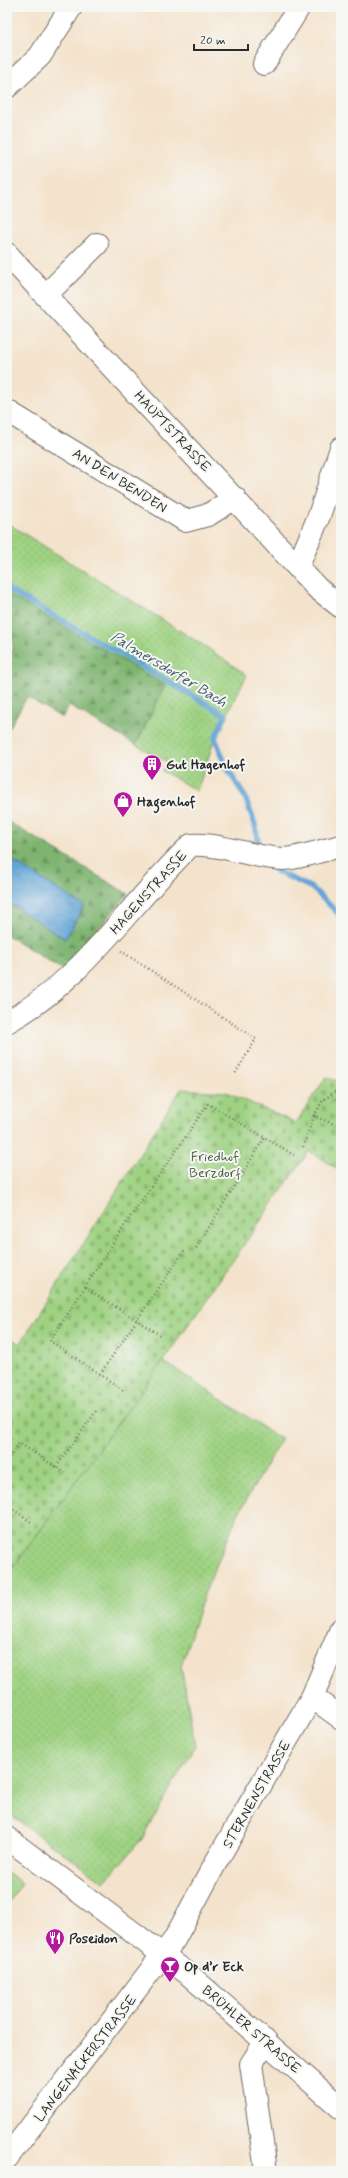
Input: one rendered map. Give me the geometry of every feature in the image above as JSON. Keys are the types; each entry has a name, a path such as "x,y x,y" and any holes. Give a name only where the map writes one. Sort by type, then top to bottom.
{"street":[{"path":"7,87 40,56 71,7"},
{"path":"264,64 299,7"},
{"path":"46,295 96,244"},
{"name":"HAUPTSTRASSE","path":"7,254 318,588 341,607"},
{"name":"AN DEN BENDEN","path":"7,411 186,521 208,515 235,498"},
{"path":"298,566 319,516 341,448"},
{"name":"HAGENSTRASSE","path":"7,1022 28,1011 68,977 192,845 224,847 250,854 285,859 341,846"},
{"name":"STERNENSTRASSE","path":"164,1957 312,1697 341,1629"},
{"path":"312,1697 341,1718"},
{"name":"BRÜHLER STRASSE","path":"7,1838 187,1973 341,2108"},
{"name":"LANGENACKERSTRASSE","path":"7,2158 164,1957"},
{"path":"266,2041 251,2064 266,2171"}],"path":[{"path":"104,940 256,1039 235,1074"},
{"path":"302,1147 314,1116 323,1100 335,1092 341,1095"},
{"path":"123,1390 50,1341 127,1222 208,1104 294,1155"},
{"path":"314,1116 341,1127"},
{"path":"196,1248 265,1137"},
{"path":"337,1162 341,1154"},
{"path":"100,1374 184,1251"},
{"path":"85,1287 160,1335"},
{"path":"56,1467 97,1410"},
{"path":"7,1461 19,1443 65,1473"},
{"path":"7,1505 31,1522"}],"green space":[{"path":"7,523 206,647 247,675 215,738 197,791 162,771 167,762 136,745 165,685 7,594"},
{"path":"7,594 165,685 136,745 69,706 62,718 27,697 7,732 7,654 13,651 11,625 7,624"},
{"path":"7,821 128,894 63,970 7,935 7,902 65,939 84,907 7,857"},
{"name":"Friedhof Berzdorf","path":"326,1077 341,1082 341,1171 309,1151 163,1361 7,1576 7,1336 20,1344 181,1089 226,1092 296,1123"},
{"path":"163,1361 281,1439 237,1516 203,1597 181,1666 195,1745 142,1839 104,1882 7,1813 7,1576"},
{"path":"7,1873 22,1883 7,1905"}],"water":[{"path":"7,857 84,906 65,939 7,902"}],"waterway":[{"name":"Palmersdorfer Bach","path":"7,589 226,715 215,738 227,768 245,797 255,824 260,850"},
{"name":"Palmersdorfer Bach","path":"270,864 276,871 312,888 341,916"}],"place":[{"name":"Gut Hagenhof","path":"152,781"},
{"name":"Hagenhof","path":"123,818"},
{"name":"Poseidon","path":"55,1955"},
{"name":"Op d’r Eck","path":"170,1983"}]}
